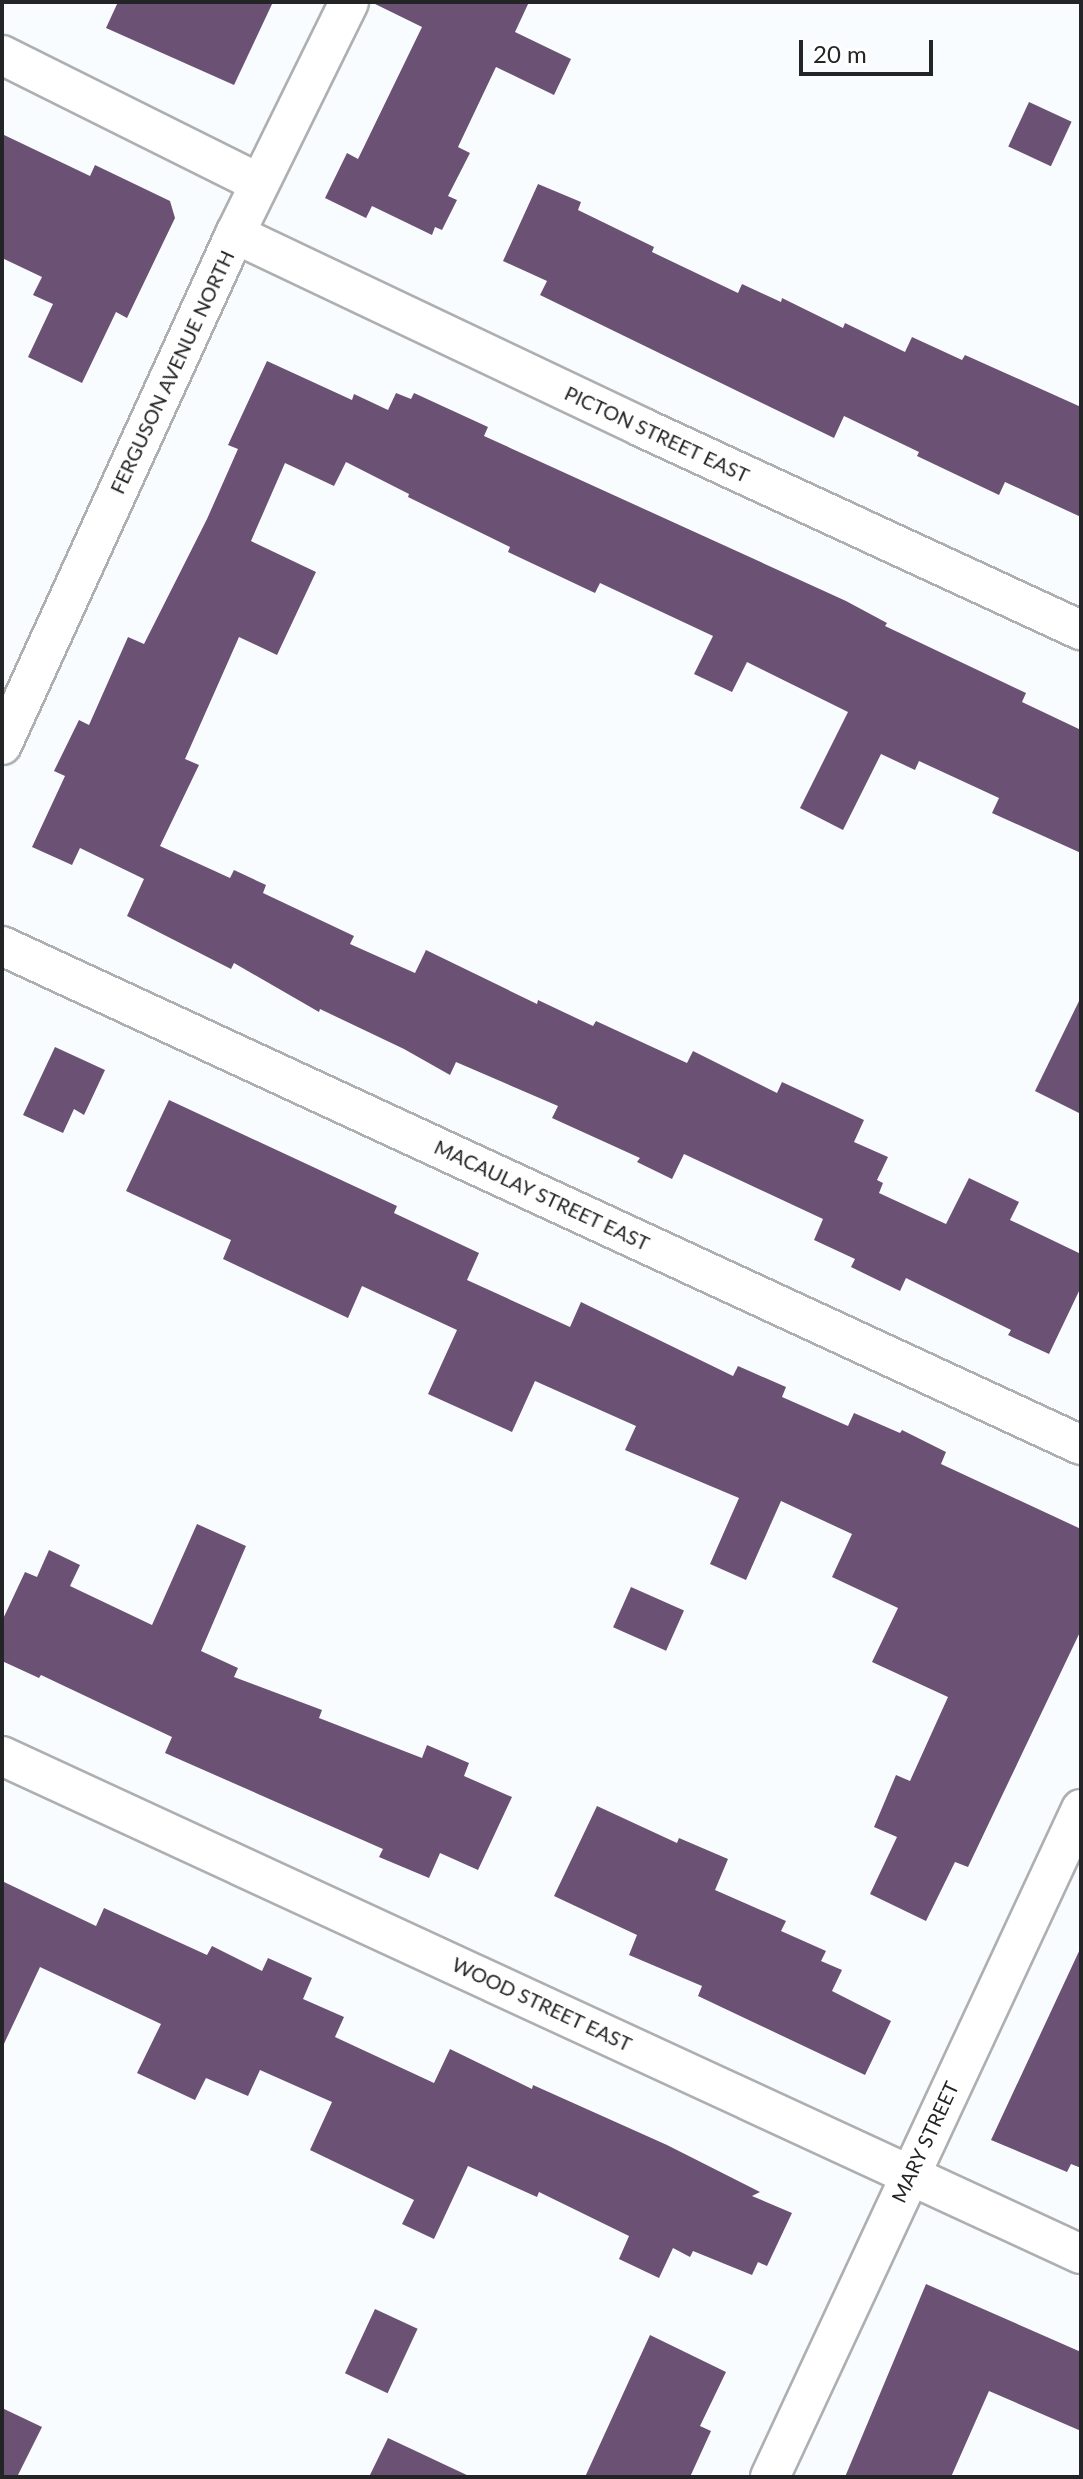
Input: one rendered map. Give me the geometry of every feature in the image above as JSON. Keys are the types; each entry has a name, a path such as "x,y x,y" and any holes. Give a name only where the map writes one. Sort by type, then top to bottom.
{"street":[{"name":"FERGUSON AVENUE NORTH","path":"2,745 235,234 349,2"},
{"path":"2,55 259,183"},
{"name":"PICTON STREET EAST","path":"235,234 641,427 1081,630"},
{"name":"MACAULAY STREET EAST","path":"2,946 1081,1445"},
{"name":"WOOD STREET EAST","path":"2,1756 1081,2254"},
{"name":"MARY STREET","path":"770,2477 1081,1809"}],"building":[{"path":"118,2 273,2 234,85 106,28"},
{"path":"371,2 529,2 515,32 571,59 554,95 496,67 458,147 470,153 448,196 457,200 442,230 435,227 432,235 372,206 366,218 325,198 347,153 358,159 422,27"},
{"path":"1029,102 1072,122 1051,166 1008,146"},
{"path":"2,134 90,176 95,165 170,201 175,218 127,318 116,312 82,383 28,357 53,304 33,295 42,277 2,258"},
{"path":"538,184 581,202 578,210 654,247 652,252 738,293 742,284 781,302 782,298 843,328 845,323 905,352 912,337 962,360 965,355 1081,407 1081,517 1005,482 999,495 917,456 919,452 844,416 834,438 540,295 547,281 503,261"},
{"path":"267,361 352,400 354,394 388,410 396,393 411,399 414,393 488,427 484,436 846,601 887,623 885,626 1026,693 1022,702 1081,730 1081,853 992,813 999,798 919,761 915,770 881,754 843,830 800,808 848,712 747,662 732,692 694,674 713,636 600,583 595,593 508,552 510,547 408,497 409,494 346,462 334,486 285,463 251,541 316,572 277,655 239,637 185,759 199,765 160,846 230,878 234,870 266,885 263,893 354,936 350,944 415,973 426,950 537,1004 538,1000 593,1026 596,1021 687,1063 693,1051 777,1093 782,1082 864,1120 854,1142 888,1157 877,1180 883,1183 879,1193 946,1224 969,1178 1019,1202 1010,1220 1081,1254 1081,1287 1049,1354 1008,1335 1011,1330 906,1278 900,1291 851,1267 855,1259 814,1240 823,1219 684,1154 672,1179 637,1162 640,1158 552,1118 558,1106 456,1062 450,1075 404,1049 320,1009 319,1012 234,963 231,969 127,916 144,879 80,848 72,865 32,847 65,776 54,771 79,720 89,725 128,637 144,644 207,519 238,449 228,445"},
{"path":"1081,997 1081,1114 1035,1091"},
{"path":"55,1047 105,1070 84,1115 74,1109 63,1133 23,1115"},
{"path":"169,1100 397,1206 394,1213 479,1253 467,1280 570,1327 581,1302 733,1376 738,1366 786,1387 782,1397 848,1426 854,1413 900,1433 902,1430 946,1452 941,1464 1081,1529 1081,1630 968,1867 955,1862 926,1921 870,1894 897,1837 874,1827 896,1775 910,1781 948,1697 872,1662 898,1608 832,1577 852,1534 781,1501 746,1580 710,1564 739,1498 625,1450 636,1426 535,1381 512,1432 428,1394 457,1330 362,1286 348,1318 223,1259 231,1240 126,1191"},
{"path":"197,1524 246,1546 201,1651 238,1668 234,1677 322,1710 319,1718 422,1758 427,1745 469,1763 464,1776 512,1797 478,1870 440,1853 429,1878 379,1857 383,1849 165,1753 172,1737 41,1675 39,1678 2,1661 2,1621 25,1572 37,1577 49,1550 80,1565 70,1586 152,1625"},
{"path":"631,1587 684,1611 666,1651 613,1627"},
{"path":"597,1806 677,1843 679,1838 728,1859 715,1890 786,1921 781,1931 826,1951 821,1961 842,1970 832,1991 891,2021 865,2075 698,1996 702,1986 629,1955 637,1935 554,1896"},
{"path":"2,1881 96,1926 104,1908 207,1955 212,1946 262,1971 268,1958 312,1978 303,1999 344,2017 335,2037 434,2083 450,2049 532,2089 533,2085 667,2145 760,2192 752,2196 792,2213 767,2266 758,2262 752,2275 693,2251 690,2257 673,2248 659,2278 619,2259 629,2236 539,2192 537,2197 468,2166 434,2239 402,2224 414,2200 310,2150 332,2102 260,2070 248,2096 206,2078 195,2100 137,2073 161,2024 40,1967 2,2048"},
{"path":"1081,1947 1081,2168 1071,2164 1067,2172 991,2140"},
{"path":"926,2284 1081,2352 1081,2431 989,2391 951,2477 845,2477"},
{"path":"375,2309 418,2329 388,2393 345,2373"},
{"path":"650,2335 726,2372 700,2426 711,2431 690,2477 585,2477"},
{"path":"2,2408 42,2427 17,2477 2,2477"},
{"path":"388,2438 471,2477 369,2477"}]}
